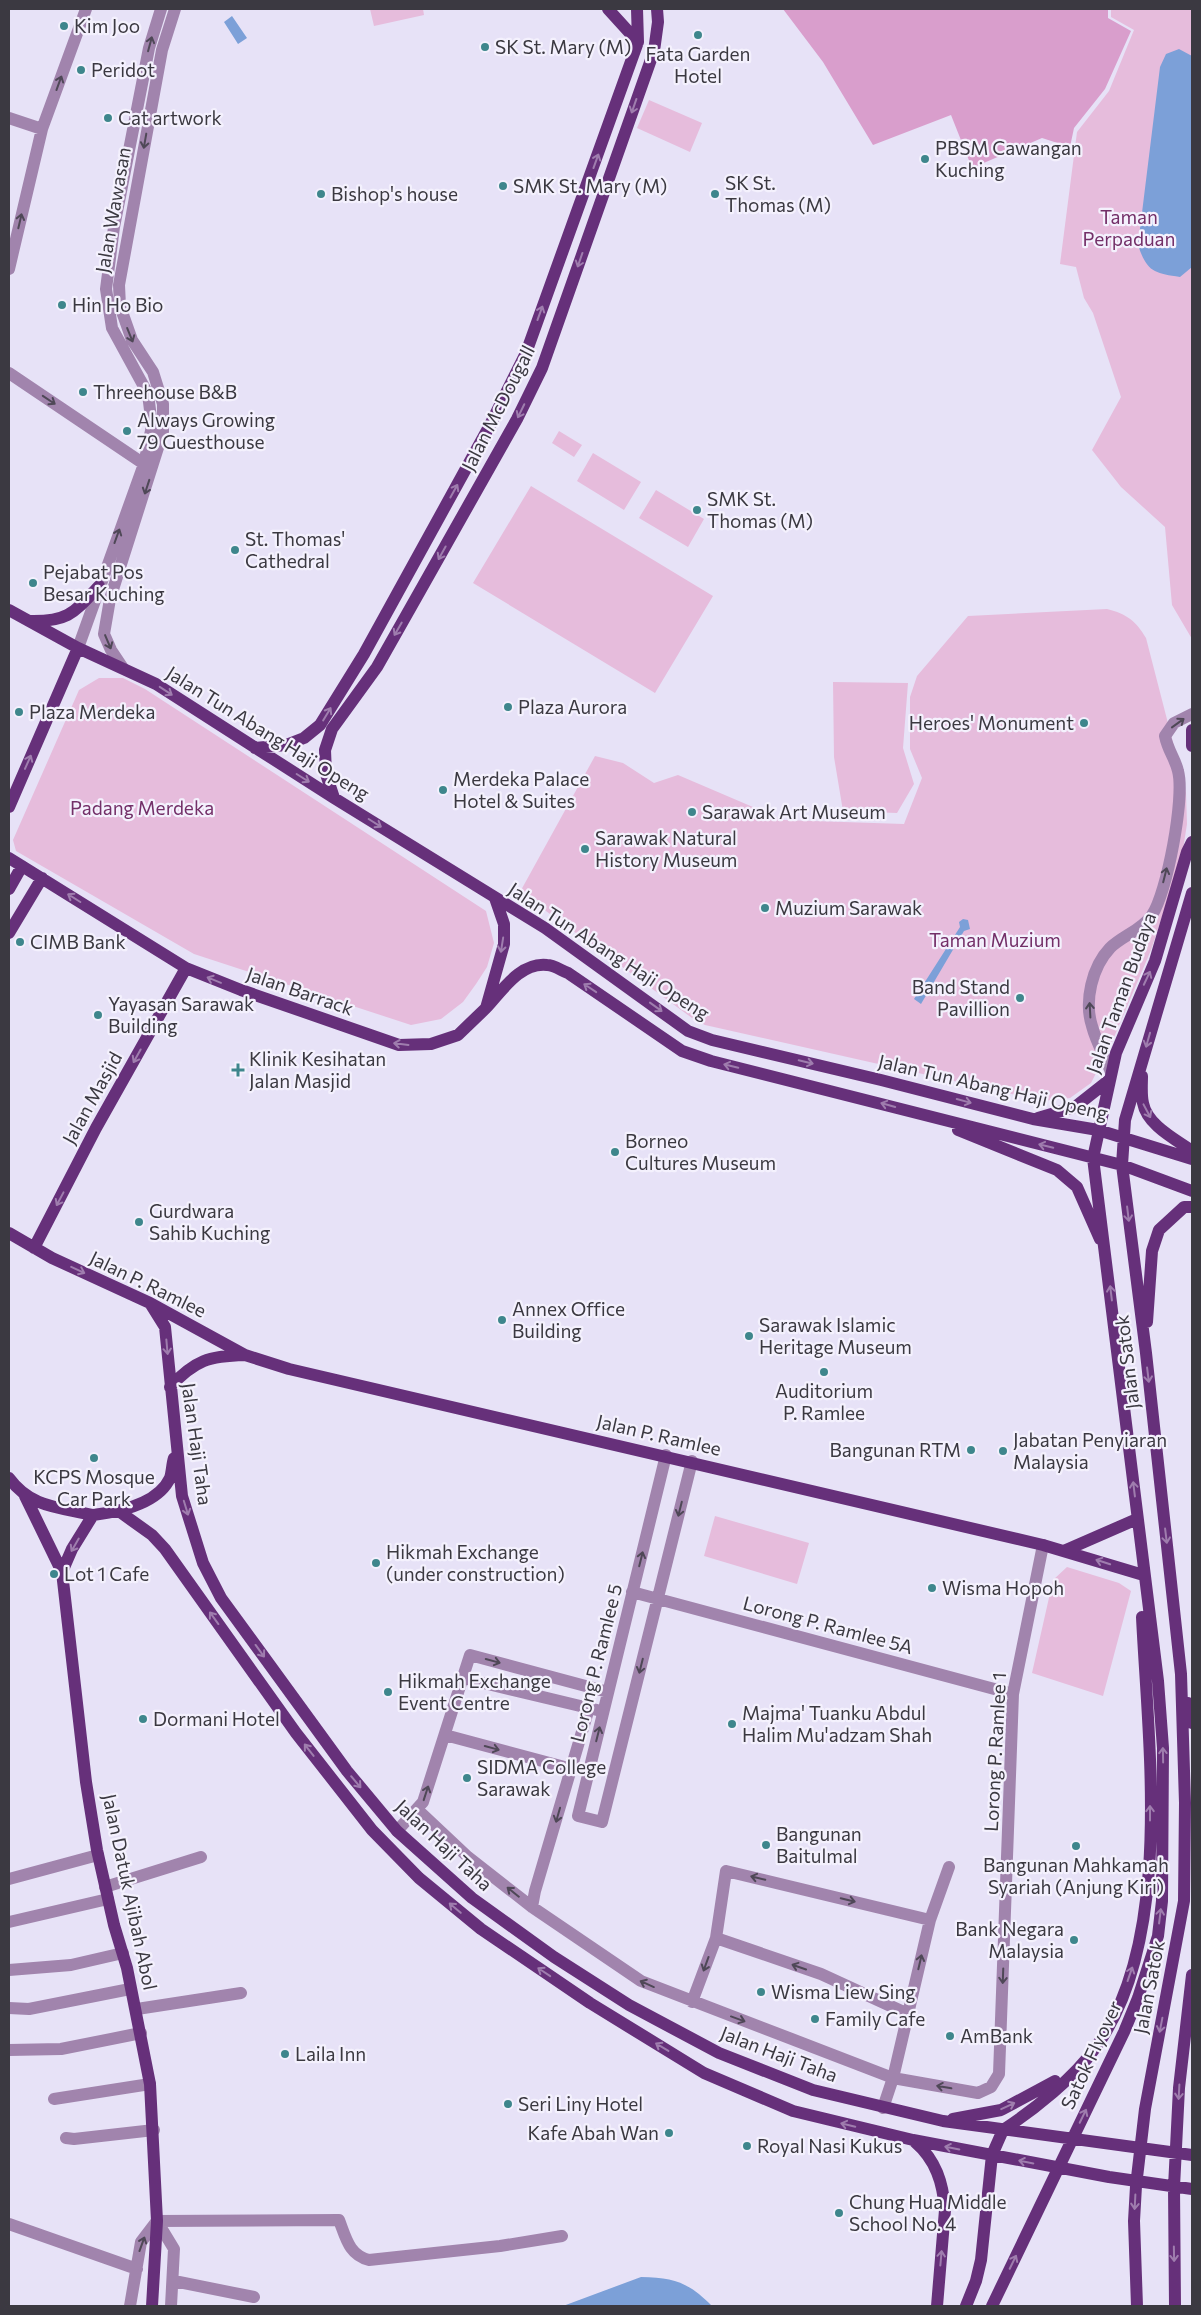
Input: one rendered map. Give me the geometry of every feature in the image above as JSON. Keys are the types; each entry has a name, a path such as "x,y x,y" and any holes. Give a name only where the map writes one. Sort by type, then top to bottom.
{"main road":[{"path":"608,9 638,42"},
{"name":"Jalan McDougall","path":"255,748 286,745 304,738 320,725 364,654 490,425 526,353 638,42 637,9"},
{"name":"Jalan McDougall","path":"334,798 326,774 325,750 332,729 376,667 420,592 517,419 542,368 654,51 658,22 657,9"},
{"path":"658,22 663,9"},
{"path":"29,621 65,617 75,612 99,586"},
{"name":"Jalan Tun Abang Haji Openg","path":"9,610 78,648 156,684 334,798 545,928 688,1031 712,1040 1034,1119 1098,1130 1192,1159"},
{"path":"9,807 78,648"},
{"path":"1192,730 1192,746"},
{"name":"Jalan Taman Budaya","path":"1093,1158 1110,1076 1120,1044 1155,961 1187,852 1192,842"},
{"name":"Jalan Barrack","path":"9,858 186,968 241,990 400,1045 431,1044 458,1035 486,1008"},
{"path":"9,889 22,866"},
{"path":"9,933 42,878"},
{"name":"Jalan Taman Budaya","path":"1122,1165 1125,1120 1192,893"},
{"path":"486,1008 504,944 504,924 494,898"},
{"path":"486,1008 519,972 532,965 548,964 568,973 682,1051 711,1061 1122,1165 1192,1191"},
{"name":"Jalan Masjid","path":"34,1248 96,1128 186,968"},
{"path":"1142,1063 1143,1104 1148,1116 1163,1131 1192,1151"},
{"path":"1034,1119 1075,1107 1110,1076"},
{"path":"913,1113 1057,1170 1077,1187 1106,1255"},
{"name":"Jalan Satok","path":"1093,1158 1158,1681 1164,1804"},
{"name":"Jalan Satok","path":"1122,1165 1146,1353 1181,1674 1185,1803 1184,1901 1145,2109 1136,2186 1134,2221 1137,2306"},
{"path":"1146,1353 1152,1250 1159,1230 1184,1207 1192,1207"},
{"name":"Jalan P. Ramlee","path":"9,1233 34,1248 150,1303 244,1355 348,1384 666,1455 1043,1544 1140,1574"},
{"name":"Jalan Haji Taha","path":"150,1303 165,1327 182,1496 203,1563 221,1598 347,1772 397,1831 472,1898 554,1958 630,2004 719,2053 813,2090 943,2121 1192,2156"},
{"name":"Jalan P. Ramlee","path":"170,1387 185,1370 215,1356 244,1355"},
{"path":"9,1478 25,1496 43,1504 93,1515 120,1512 147,1500 170,1479 176,1448"},
{"name":"Jalan Datuk Ajibah Abol","path":"25,1496 62,1572 86,1782 98,1854 130,1989 137,2009 150,2084 154,2130 157,2221 152,2306"},
{"name":"Jalan Haji Taha","path":"120,1512 152,1535 165,1549 296,1733 372,1830 419,1878 481,1929 590,2003 704,2072 793,2111 913,2140 1192,2189"},
{"path":"62,1572 72,1549 93,1515"},
{"path":"1066,1550 1137,1518"},
{"name":"Jalan Satok","path":"1003,2130 1023,2117 1076,2070 1096,2047 1112,2019 1126,1988 1139,1949 1150,1860 1150,1774 1140,1548"},
{"name":"Jalan Satok","path":"1181,1674 1192,1723"},
{"name":"Satok Flyover","path":"992,2306 1124,2032 1141,1989 1158,1936 1162,1901 1164,1804"},
{"path":"1175,2306 1174,2187 1179,2088 1192,1974"},
{"path":"943,2121 1001,2110 1076,2070"},
{"path":"966,2306 976,2281 981,2260 992,2155 1003,2130"},
{"path":"913,2140 926,2152 936,2166 944,2197 937,2306"}],"street":[{"path":"9,269 42,128 86,9"},
{"name":"Jalan Wawasan","path":"78,648 144,464 152,426 150,402 138,373 112,328 106,290 114,227 149,48 161,9"},
{"name":"Jalan Wawasan","path":"123,668 111,650 104,634 110,599 163,432 163,404 153,372 132,340 120,306 119,285 162,50 175,9"},
{"path":"9,118 42,128"},
{"path":"9,373 144,464"},
{"path":"1110,1076 1091,1025 1089,993 1098,964 1111,947 1152,916 1159,899 1178,821 1181,790 1178,770 1168,750 1165,736 1174,723 1192,714"},
{"name":"Lorong P. Ramlee 5","path":"666,1455 578,1816 602,1822 692,1461"},
{"name":"Lorong P. Ramlee 1","path":"418,1810 468,1857 532,1908 642,1982 893,2078 978,2093 991,2087 999,2074 1013,1694 1043,1544"},
{"name":"Lorong P. Ramlee 5A","path":"632,1592 1013,1694"},
{"path":"397,1831 418,1810 423,1802 470,1655 608,1692"},
{"path":"463,1678 603,1711"},
{"path":"532,1908 535,1891 589,1708"},
{"path":"445,1735 572,1769"},
{"path":"9,1879 98,1854"},
{"path":"9,1922 106,1893 201,1857"},
{"path":"883,2108 893,2078 930,1920 949,1867"},
{"path":"692,2002 716,1938 726,1871 930,1920"},
{"path":"716,1938 821,1974 908,2014"},
{"path":"9,1970 71,1965 123,1953"},
{"path":"9,2008 29,2009 130,1989"},
{"path":"137,2009 241,1993"},
{"path":"9,2050 62,2049 141,2033"},
{"path":"54,2099 150,2084"},
{"path":"66,2138 74,2139 154,2130"},
{"path":"157,2221 339,2220 350,2249 359,2258 369,2260 500,2246 562,2236"},
{"path":"130,2306 141,2242 157,2221"},
{"path":"157,2221 174,2248 174,2281 171,2306"},
{"path":"9,2224 137,2269"},
{"path":"174,2281 254,2297"}],"green space":[{"path":"370,9 423,9 424,15 374,26"},
{"name":"Taman Perpaduan","path":"1111,9 1192,9 1192,639 1172,605 1165,527 1121,487 1092,450 1121,397 1093,313 1084,298 1076,267 1060,264 1077,132 1109,91 1134,30 1111,17"},
{"path":"649,100 702,123 690,152 637,128"},
{"path":"559,431 582,445 574,457 552,443"},
{"path":"593,453 641,482 624,510 577,481"},
{"path":"531,486 713,596 655,693 473,583"},
{"path":"656,490 704,519 688,547 639,518"},
{"name":"Taman Muzium","path":"1107,609 1120,613 1130,619 1146,638 1186,793 1187,824 1182,856 1151,950 1112,1042 1091,1083 1070,1098 1042,1101 705,1025 692,1018 520,892 595,756 623,763 654,783 678,775 783,820 904,824 922,778 910,749 910,697 917,676 968,616"},
{"name":"Padang Merdeka","path":"99,678 123,678 145,689 486,911 494,943 487,967 463,1002 441,1019 411,1025 194,954 16,851 13,840 79,690"},
{"path":"833,682 908,683 903,748 914,784 897,813 843,811 834,757"},
{"path":"715,1516 809,1543 797,1584 704,1556"},
{"path":"1067,1567 1119,1583 1131,1591 1103,1696 1032,1673 1053,1580"}],"shaded area":[{"path":"783,9 1108,9 1108,18 1131,31 1105,89 1074,128 1070,147 1042,138 972,168 951,115 873,145 823,62"}],"water":[{"path":"232,16 247,38 238,44 224,22"},
{"path":"1179,49 1192,56 1192,267 1180,277 1153,270 1145,261 1138,245 1160,67 1166,54"},
{"path":"963,919 968,920 970,929 964,931 921,1004 914,999 960,927 959,922"},
{"path":"641,2277 672,2280 680,2283 696,2291 712,2306 563,2306"}],"place":[{"name":"Kim Joo","path":"64,26"},
{"name":"Fata Garden Hotel","path":"698,35"},
{"name":"SK St. Mary (M)","path":"485,47"},
{"name":"Peridot","path":"81,70"},
{"name":"Cat artwork","path":"108,118"},
{"name":"PBSM Cawangan Kuching","path":"925,159"},
{"name":"SMK St. Mary (M)","path":"503,186"},
{"name":"Bishop's house","path":"321,194"},
{"name":"SK St. Thomas (M)","path":"715,194"},
{"name":"Hin Ho Bio","path":"62,305"},
{"name":"Threehouse B&B","path":"83,392"},
{"name":"Always Growing 79 Guesthouse","path":"127,431"},
{"name":"SMK St. Thomas (M)","path":"697,510"},
{"name":"St. Thomas' Cathedral","path":"235,550"},
{"name":"Pejabat Pos Besar Kuching","path":"33,583"},
{"name":"Plaza Aurora","path":"508,707"},
{"name":"Plaza Merdeka","path":"19,712"},
{"name":"Heroes' Monument","path":"1084,723"},
{"name":"Merdeka Palace Hotel & Suites","path":"443,790"},
{"name":"Sarawak Art Museum","path":"692,812"},
{"name":"Sarawak Natural History Museum","path":"585,849"},
{"name":"Muzium Sarawak","path":"765,908"},
{"name":"CIMB Bank","path":"20,942"},
{"name":"Band Stand Pavillion","path":"1020,998"},
{"name":"Yayasan Sarawak Building","path":"98,1015"},
{"name":"Klinik Kesihatan Jalan Masjid","path":"238,1070"},
{"name":"Borneo Cultures Museum","path":"615,1152"},
{"name":"Gurdwara Sahib Kuching","path":"139,1222"},
{"name":"Annex Office Building","path":"502,1320"},
{"name":"Sarawak Islamic Heritage Museum","path":"749,1336"},
{"name":"Auditorium P. Ramlee","path":"824,1372"},
{"name":"Bangunan RTM","path":"971,1450"},
{"name":"Jabatan Penyiaran Malaysia","path":"1003,1451"},
{"name":"KCPS Mosque Car Park","path":"94,1458"},
{"name":"Hikmah Exchange (under construction)","path":"376,1563"},
{"name":"Lot 1 Cafe","path":"54,1574"},
{"name":"Wisma Hopoh","path":"932,1588"},
{"name":"Hikmah Exchange Event Centre","path":"388,1692"},
{"name":"Dormani Hotel","path":"143,1719"},
{"name":"Majma' Tuanku Abdul Halim Mu'adzam Shah","path":"732,1724"},
{"name":"SIDMA College Sarawak","path":"467,1778"},
{"name":"Bangunan Baitulmal","path":"766,1845"},
{"name":"Bangunan Mahkamah Syariah (Anjung Kiri)","path":"1076,1846"},
{"name":"Bank Negara Malaysia","path":"1074,1940"},
{"name":"Wisma Liew Sing","path":"761,1992"},
{"name":"Family Cafe","path":"815,2019"},
{"name":"AmBank","path":"950,2036"},
{"name":"Laila Inn","path":"285,2054"},
{"name":"Seri Liny Hotel","path":"508,2104"},
{"name":"Kafe Abah Wan","path":"669,2133"},
{"name":"Royal Nasi Kukus","path":"747,2146"},
{"name":"Chung Hua Middle School No. 4","path":"839,2213"}]}
